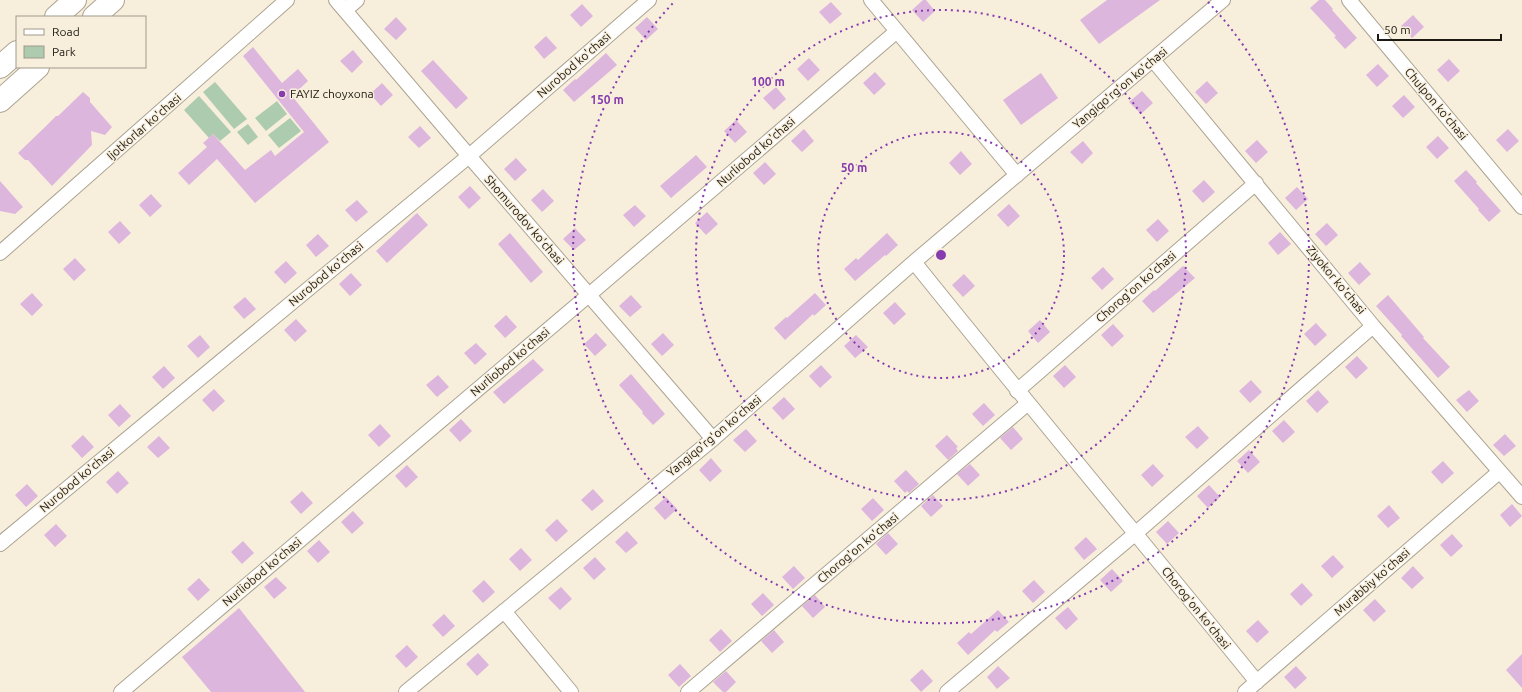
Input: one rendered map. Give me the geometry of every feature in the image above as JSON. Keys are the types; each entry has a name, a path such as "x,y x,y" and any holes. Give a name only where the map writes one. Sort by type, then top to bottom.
{"main road":[{"path":"57,16 75,0"},
{"path":"95,16 113,0"},
{"path":"0,67 16,53"},
{"path":"0,101 37,68"}],"street":[{"name":"Ijotkorlar ko'chasi","path":"0,253 287,0"},
{"path":"341,5 357,0"},
{"name":"Nurobod ko'chasi","path":"0,544 469,156 649,0"},
{"path":"871,0 1017,175"},
{"name":"Yangiqo'rg'on ko'chasi","path":"406,692 713,439 914,262 1223,0"},
{"name":"Chulpon ko'chasi","path":"1349,0 1522,207"},
{"name":"Shomurodov ko'chasi","path":"341,5 713,439"},
{"name":"Nurliobod ko'chasi","path":"121,692 590,294 897,30"},
{"name":"Ziyokor ko'chasi","path":"1153,60 1374,326 1522,497"},
{"name":"Chorog'on ko'chasi","path":"1017,391 1256,184"},
{"name":"Chorog'on ko'chasi","path":"914,262 1017,391 1136,533 1257,682"},
{"path":"947,692 1136,533 1374,326"},
{"name":"Chorog'on ko'chasi","path":"688,692 1028,404"},
{"name":"Murabbiy ko'chasi","path":"1245,692 1499,472"},
{"path":"504,611 571,692"}],"green space":[{"path":"215,82 247,119 234,129 203,92"},
{"path":"199,96 231,132 220,141 213,134 209,138 184,110"},
{"path":"277,101 287,114 266,131 255,118"},
{"path":"290,118 301,131 279,148 268,135"},
{"path":"248,124 258,137 248,145 237,132"}],"building":[{"path":"923,0 926,0 935,11 923,22 912,10"},
{"path":"1107,0 1160,0 1099,44 1080,20"},
{"path":"1319,0 1325,0 1357,38 1345,49 1334,37 1336,36 1310,8"},
{"path":"831,2 842,14 830,24 819,12"},
{"path":"582,4 593,16 581,27 570,15"},
{"path":"1413,15 1424,27 1412,38 1401,26"},
{"path":"396,17 407,29 396,40 384,29"},
{"path":"647,17 658,29 646,40 635,28"},
{"path":"546,36 557,48 544,59 534,47"},
{"name":"FAYIZ choyxona","path":"253,47 282,83 298,69 308,81 292,96 329,142 255,203 217,159 189,185 178,173 207,147 203,143 213,134 245,170 271,150 275,156 304,132 243,56"},
{"path":"353,50 363,62 352,73 340,61"},
{"path":"606,53 617,65 574,102 563,90"},
{"path":"809,58 820,70 808,81 797,69"},
{"path":"1449,59 1460,71 1448,82 1437,70"},
{"path":"433,60 468,98 456,109 421,71"},
{"path":"1378,64 1389,76 1377,87 1366,75"},
{"path":"875,72 886,84 874,95 863,83"},
{"path":"1041,73 1058,98 1021,125 1003,100"},
{"path":"1207,81 1218,93 1206,104 1195,92"},
{"path":"382,83 393,95 381,106 370,94"},
{"path":"776,87 786,99 774,110 763,98"},
{"path":"1142,91 1153,103 1141,114 1129,102"},
{"path":"83,92 90,98 90,102 112,127 105,135 91,131 92,145 52,186 28,160 25,160 18,153"},
{"path":"1404,95 1415,107 1403,118 1392,106"},
{"path":"736,120 747,132 735,143 724,131"},
{"path":"420,126 431,138 419,148 408,137"},
{"path":"804,129 814,141 802,152 791,141"},
{"path":"1508,129 1519,141 1507,152 1496,140"},
{"path":"1438,136 1449,148 1437,159 1426,147"},
{"path":"1257,140 1268,152 1256,163 1245,151"},
{"path":"1083,141 1093,153 1082,164 1070,152"},
{"path":"961,151 972,164 960,175 949,163"},
{"path":"696,155 707,167 671,198 660,186"},
{"path":"516,158 527,170 515,181 504,169"},
{"path":"765,162 776,174 764,185 753,173"},
{"path":"1466,170 1501,211 1489,222 1454,181"},
{"path":"1204,180 1215,192 1203,203 1192,191"},
{"path":"0,181 23,207 15,214 0,211"},
{"path":"470,186 481,198 469,209 458,197"},
{"path":"1297,187 1308,199 1296,210 1285,198"},
{"path":"543,189 554,201 542,212 531,200"},
{"path":"151,194 162,206 150,217 139,205"},
{"path":"357,200 368,212 356,222 345,210"},
{"path":"1009,204 1020,216 1008,227 997,215"},
{"path":"635,205 646,216 634,227 623,215"},
{"path":"707,212 718,224 706,235 695,223"},
{"path":"417,213 428,225 387,263 376,251"},
{"path":"1158,219 1169,231 1157,242 1146,230"},
{"path":"120,221 131,233 119,244 108,232"},
{"path":"1327,223 1338,235 1326,246 1315,234"},
{"path":"575,228 586,240 574,250 563,239"},
{"path":"1280,232 1291,244 1278,255 1268,243"},
{"path":"510,233 543,272 531,283 498,244"},
{"path":"887,233 898,245 855,281 844,269 856,258 858,260"},
{"path":"318,234 329,246 316,257 306,245"},
{"path":"75,258 86,270 74,281 63,269"},
{"path":"286,261 297,273 285,284 274,272"},
{"path":"1360,262 1371,274 1359,285 1348,273"},
{"path":"1183,266 1195,278 1153,313 1142,301"},
{"path":"1103,267 1114,279 1102,290 1091,278"},
{"path":"351,273 362,285 350,296 339,284"},
{"path":"964,274 975,286 963,297 952,285"},
{"path":"32,293 43,305 32,316 20,304"},
{"path":"815,293 826,305 814,316 813,314 785,340 774,328"},
{"path":"631,295 642,307 630,317 619,306"},
{"path":"1388,295 1424,337 1423,338 1450,367 1438,378 1376,306"},
{"path":"245,297 256,309 244,319 233,307"},
{"path":"895,302 906,314 894,325 883,313"},
{"path":"506,315 517,327 505,338 494,326"},
{"path":"296,319 307,331 295,342 284,330"},
{"path":"1040,320 1050,332 1038,343 1028,331"},
{"path":"1316,323 1327,335 1315,346 1304,334"},
{"path":"1113,324 1124,336 1112,347 1101,335"},
{"path":"596,333 607,345 595,356 584,344"},
{"path":"663,333 674,345 662,356 651,344"},
{"path":"200,335 210,347 198,358 187,346"},
{"path":"856,335 868,347 855,358 844,346"},
{"path":"476,343 487,354 475,365 464,353"},
{"path":"1357,356 1368,368 1356,379 1345,367"},
{"path":"533,359 544,370 504,404 493,392"},
{"path":"821,365 832,377 820,388 809,376"},
{"path":"1065,365 1076,377 1064,388 1053,376"},
{"path":"164,366 175,378 163,389 152,377"},
{"path":"631,374 665,414 653,425 619,385"},
{"path":"438,375 449,387 437,397 426,385"},
{"path":"1251,380 1262,392 1250,403 1239,391"},
{"path":"214,389 225,401 213,412 202,400"},
{"path":"1318,390 1329,402 1317,413 1306,401"},
{"path":"1469,390 1479,401 1467,412 1456,400"},
{"path":"784,397 795,409 783,420 772,408"},
{"path":"984,403 995,415 983,426 972,414"},
{"path":"120,404 131,416 119,427 108,415"},
{"path":"461,419 472,431 460,442 449,430"},
{"path":"1284,420 1295,432 1283,443 1272,431"},
{"path":"380,424 391,436 379,447 368,435"},
{"path":"1198,426 1209,438 1197,449 1185,437"},
{"path":"1013,427 1023,439 1011,450 1000,438"},
{"path":"746,429 757,441 745,452 733,440"},
{"path":"1505,434 1516,446 1504,456 1493,445"},
{"path":"83,435 94,447 82,458 71,446"},
{"path":"947,435 958,447 956,448 958,451 948,460 935,446"},
{"path":"159,436 170,448 158,458 147,447"},
{"path":"1249,450 1260,462 1248,473 1237,461"},
{"path":"711,458 722,471 710,482 699,470"},
{"path":"1443,461 1454,473 1442,484 1431,472"},
{"path":"970,464 980,475 968,486 957,474"},
{"path":"1153,464 1164,476 1152,487 1141,475"},
{"path":"407,465 418,477 406,488 395,476"},
{"path":"906,470 919,484 909,493 907,491 905,493 894,481"},
{"path":"118,471 129,483 117,494 106,482"},
{"path":"27,484 38,496 26,507 15,495"},
{"path":"1209,485 1220,497 1208,508 1197,496"},
{"path":"593,489 604,501 592,511 581,500"},
{"path":"302,491 313,503 301,514 290,502"},
{"path":"933,495 943,506 931,517 921,506"},
{"path":"666,497 677,509 665,520 654,508"},
{"path":"873,498 884,510 872,521 861,509"},
{"path":"1512,504 1522,516 1510,527 1500,515"},
{"path":"1389,505 1400,518 1388,528 1377,516"},
{"path":"353,511 364,523 352,534 341,522"},
{"path":"557,519 568,531 556,542 545,530"},
{"path":"1168,521 1179,533 1167,544 1156,532"},
{"path":"56,524 67,536 55,547 44,535"},
{"path":"627,531 638,543 626,553 615,542"},
{"path":"888,533 898,544 886,555 876,544"},
{"path":"1452,534 1463,546 1451,557 1440,545"},
{"path":"1086,537 1097,549 1084,560 1074,548"},
{"path":"319,540 330,552 318,563 307,551"},
{"path":"243,541 254,553 242,564 231,552"},
{"path":"521,548 532,560 520,571 509,559"},
{"path":"1333,555 1344,567 1332,578 1321,566"},
{"path":"595,557 606,569 594,580 583,568"},
{"path":"794,566 805,578 793,589 782,577"},
{"path":"1413,566 1424,578 1412,589 1401,578"},
{"path":"1112,569 1123,581 1111,592 1100,580"},
{"path":"276,577 287,588 274,599 264,587"},
{"path":"199,578 210,590 198,601 187,589"},
{"path":"484,580 495,592 483,603 472,591"},
{"path":"1034,580 1045,592 1033,603 1022,591"},
{"path":"1302,583 1313,595 1301,606 1290,594"},
{"path":"561,587 572,599 560,610 548,598"},
{"path":"763,593 774,605 762,616 751,604"},
{"path":"815,595 825,607 813,618 802,606"},
{"path":"1375,599 1386,611 1374,622 1363,610"},
{"path":"1068,607 1078,619 1066,630 1055,618"},
{"path":"239,608 305,692 211,692 182,657"},
{"path":"998,610 1009,622 997,632 995,630 968,655 957,643 969,632 971,634"},
{"path":"444,614 455,626 443,637 432,625"},
{"path":"1258,620 1269,632 1257,643 1246,631"},
{"path":"721,629 732,641 720,652 709,640"},
{"path":"774,630 784,642 772,653 761,641"},
{"path":"407,645 418,657 406,668 395,656"},
{"path":"478,653 489,665 477,676 466,664"},
{"path":"1522,654 1522,688 1506,670"},
{"path":"680,664 691,676 679,687 668,675"},
{"path":"998,666 1010,678 997,689 987,677"},
{"path":"1296,666 1307,678 1295,689 1284,677"},
{"path":"922,669 933,681 921,692 910,680"},
{"path":"726,671 736,682 726,692 723,692 713,682"}],"place":[{"name":"FAYIZ choyxona","path":"282,94"}]}
